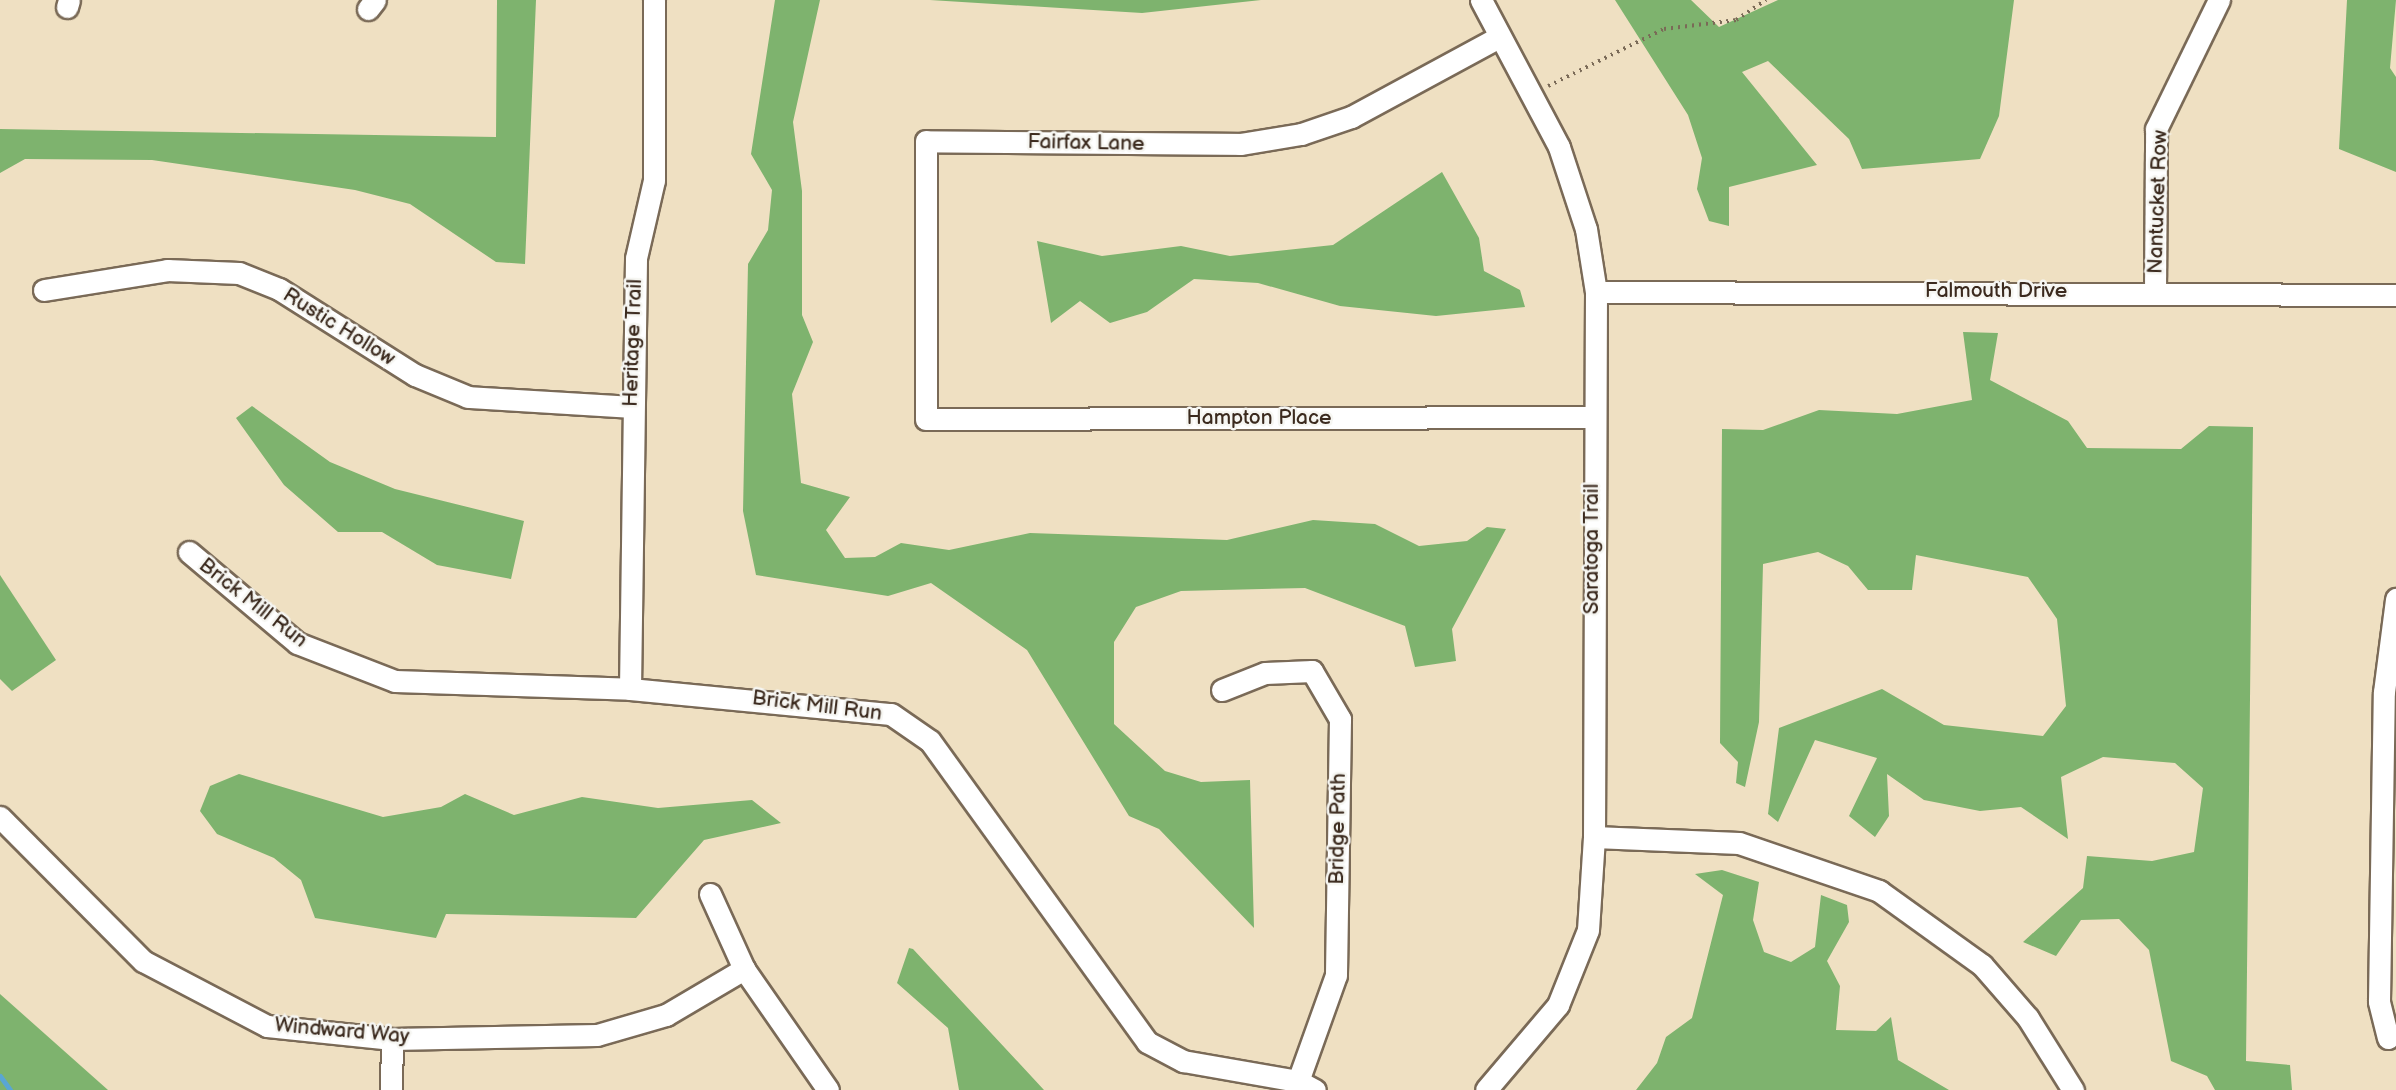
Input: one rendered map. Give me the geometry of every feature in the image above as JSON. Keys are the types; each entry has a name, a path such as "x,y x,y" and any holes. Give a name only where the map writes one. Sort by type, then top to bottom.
{"street":[{"name":"Heritage Trail","path":"630,689 631,407 636,258 654,180 654,0"},
{"name":"Saratoga Trail","path":"1481,0 1531,95 1575,188 1596,292 1591,417 1594,837 1588,930 1576,968 1558,1005 1486,1090"},
{"name":"Nantucket Row","path":"2155,291 2157,129 2219,0"},
{"name":"Fairfax Lane","path":"926,419 926,141 1240,144 1301,134 1351,117 1499,37"},
{"name":"Rustic Hollow","path":"44,290 167,270 239,273 290,295 415,375 468,397 631,407"},
{"name":"Falmouth Drive","path":"1596,292 2155,291 2396,295"},
{"name":"Hampton Place","path":"926,419 1591,417"},
{"name":"Brick Mill Run","path":"189,552 297,643 344,666 395,681 462,688 630,689 891,714 930,741 1147,1042 1183,1061 1307,1086"},
{"path":"2388,1038 2379,974 2384,692 2396,600"},
{"name":"Bridge Path","path":"1222,690 1265,673 1312,671 1340,719 1336,975 1307,1086"},
{"name":"Windward Way","path":"0,817 143,961 267,1026 392,1039 597,1035 666,1015 744,969"},
{"path":"1594,837 1739,843 1879,891 1982,965 2028,1018 2073,1090"},
{"path":"710,894 744,969 828,1090"},
{"path":"391,1090 392,1039"}],"path":[{"path":"1531,95 1664,29 1736,20 1766,0"}],"green space":[{"path":"497,0 536,0 525,264 496,262 410,204 355,190 152,160 25,159 0,173 0,129 496,137"},
{"path":"775,0 820,0 793,122 802,191 802,315 813,342 792,394 801,483 850,497 826,530 845,558 875,557 901,543 949,550 1030,533 1227,540 1313,520 1375,524 1419,546 1467,541 1487,527 1506,529 1452,629 1456,661 1415,667 1405,626 1305,588 1181,591 1136,607 1114,642 1114,724 1165,771 1201,782 1250,780 1254,928 1159,829 1129,816 1027,650 931,583 888,596 756,575 743,511 748,264 768,230 772,190 751,154"},
{"path":"930,0 1261,0 1142,13"},
{"path":"1615,0 1691,0 1719,27 1778,0 2014,0 1999,116 1980,159 1862,169 1849,139 1768,61 1742,72 1817,165 1729,187 1729,226 1709,221 1697,189 1702,158 1688,115"},
{"path":"2347,0 2396,0 2390,68 2396,77 2396,172 2339,149"},
{"path":"1442,172 1479,238 1484,271 1520,290 1525,307 1436,316 1340,306 1258,283 1194,279 1147,312 1110,323 1080,301 1051,323 1037,241 1102,256 1181,246 1230,256 1333,245"},
{"path":"1963,332 1998,333 1990,380 2068,421 2087,448 2181,449 2209,426 2253,427 2246,1061 2290,1065 2292,1090 2215,1090 2207,1076 2171,1061 2149,950 2119,919 2081,920 2056,956 2023,942 2083,888 2087,856 2152,861 2194,852 2203,788 2175,763 2103,757 2061,777 2068,839 2021,807 1980,811 1924,800 1887,774 1889,816 1875,837 1849,816 1877,758 1815,740 1778,822 1768,814 1779,728 1882,689 1944,725 2043,736 2066,706 2057,619 2028,577 1916,555 1912,590 1868,590 1848,566 1818,552 1763,564 1759,722 1745,787 1736,783 1738,762 1720,743 1722,429 1763,430 1819,410 1897,414 1972,400"},
{"path":"252,406 330,462 395,489 524,521 511,579 437,565 382,532 338,532 284,485 236,418"},
{"path":"0,575 56,660 12,691 0,679"},
{"path":"239,774 383,817 441,807 465,794 514,815 582,797 658,808 752,800 781,823 704,840 636,918 446,914 436,938 315,918 301,880 274,858 217,834 200,811 210,786"},
{"path":"1722,870 1759,882 1753,920 1764,952 1791,962 1815,947 1821,895 1847,905 1849,922 1827,961 1840,986 1836,1030 1876,1031 1891,1017 1898,1060 1949,1090 1636,1090 1657,1063 1666,1037 1692,1018 1723,895 1695,874"},
{"path":"909,948 913,949 1044,1090 959,1090 948,1028 897,983"},
{"path":"0,994 108,1090 0,1090"}],"waterway":[{"path":"0,1076 10,1090"}]}
